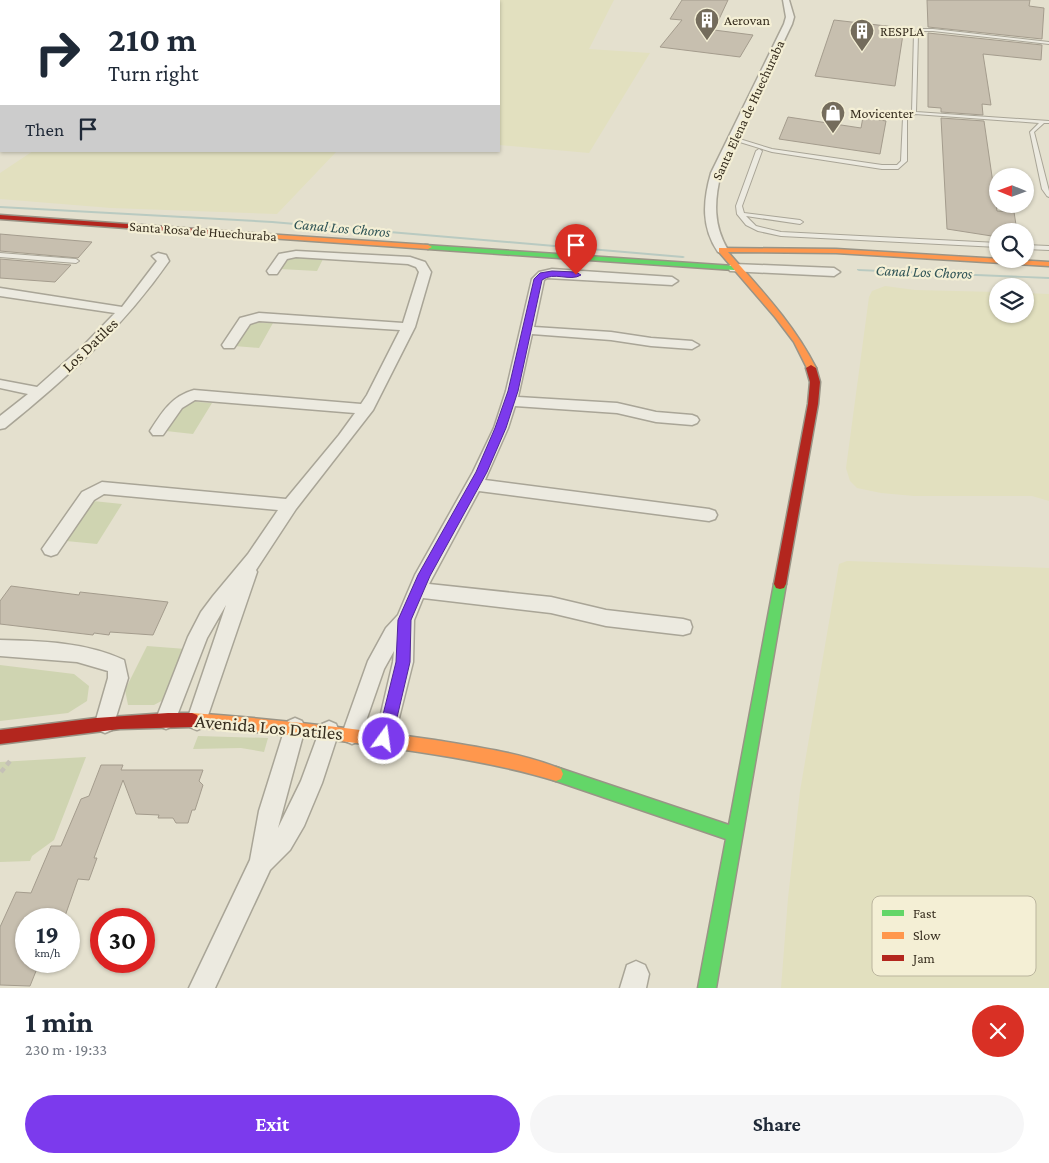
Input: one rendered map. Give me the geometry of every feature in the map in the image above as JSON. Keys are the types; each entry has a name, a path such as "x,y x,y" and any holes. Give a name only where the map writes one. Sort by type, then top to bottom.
{"street":[{"name":"Santa Elena de Huechuraba","path":"722,250 712,230 709,211 710,192 716,174 788,24 790,17 786,0"},
{"name":"Santa Rosa de Huechuraba","path":"0,217 734,268 834,272"},
{"path":"722,250 836,251 1049,264"},
{"path":"707,988 813,404 814,377 807,359 789,331 753,285 734,268 722,250"},
{"path":"166,719 198,637 219,601 254,559 290,505 366,410 408,327 424,267 403,261 292,254 283,256 273,271"},
{"name":"Los Datiles","path":"0,424 40,392 125,311 162,261 162,257 158,256"},
{"path":"352,734 375,667 393,634 405,620 418,590 493,446 510,401 537,281 543,275 552,273 672,281"},
{"path":"0,292 125,311"},
{"path":"229,345 245,321 259,317 408,327"},
{"path":"527,330 612,336 651,342 692,345"},
{"path":"0,384 40,392"},
{"path":"158,431 175,405 187,397 194,396 341,406 366,410"},
{"path":"510,401 617,408 656,417 692,420"},
{"path":"473,484 709,515"},
{"path":"51,549 88,496 102,488 290,505"},
{"path":"197,720 230,620 254,559"},
{"path":"418,590 551,605 606,618 683,627"},
{"path":"384,739 403,662 405,620"},
{"path":"0,648 56,652 105,659 117,666 118,678 105,723"},
{"name":"Avenida Los Datiles","path":"0,738 105,723 166,719 352,734 474,754 537,768 736,835"},
{"path":"262,862 263,836 268,812 295,728"},
{"path":"202,988 262,862 282,842 296,818 311,783 329,731"}],"lane":[{"path":"914,113 916,34 922,30 1049,43"},
{"path":"733,139 772,150 882,167 898,167 904,160 905,118 914,113 1046,122"},
{"path":"1049,117 1046,122 1032,132 1044,189 1049,195"},
{"path":"733,139 758,154 772,150"},
{"path":"758,154 741,198 740,214 745,222 752,227 781,234 989,246"},
{"path":"740,214 800,222"},
{"path":"1034,247 1049,248"},
{"path":"0,255 76,261"}],"path":[{"path":"1,772 13,757"}],"shaded area":[{"path":"500,0 614,0 589,49 650,53 589,153 500,145"},
{"path":"32,152 336,152 277,214 111,208 0,199 0,173"},
{"path":"885,286 915,290 989,292 989,323 1034,323 1034,293 1049,294 1049,501 1032,496 914,496 881,493 857,488 850,481 846,468 869,297 872,291"},
{"path":"847,561 1049,568 1049,988 781,988 788,898 800,791 839,564"}],"green space":[{"path":"287,257 323,259 317,271 280,269"},
{"path":"249,322 273,323 259,348 234,346"},
{"path":"185,401 212,403 193,434 166,431"},
{"path":"93,501 122,504 97,544 66,541"},
{"path":"147,646 186,649 167,698 154,705 128,705 125,690"},
{"path":"0,665 74,674 89,686 87,701 68,713 0,721"},
{"path":"198,736 268,738 264,752 241,748 193,749"},
{"path":"86,757 54,840 32,856 30,861 0,862 0,762"}],"building":[{"path":"682,0 728,0 714,30 753,35 740,57 660,47 682,20 670,19"},
{"path":"927,0 1030,0 1029,6 1044,8 1042,39 928,27"},
{"name":"RESPLA","path":"834,20 904,28 895,86 815,76"},
{"path":"928,33 1042,45 1041,60 983,54 991,105 982,104 983,115 941,112 941,108 928,107"},
{"name":"Movicenter","path":"788,117 861,128 863,117 886,121 880,154 779,139"},
{"path":"941,118 984,121 991,168 989,168 989,213 1014,213 1016,223 989,223 989,236 947,229"},
{"path":"0,234 92,242 78,258 0,251"},
{"path":"0,259 71,265 55,282 0,278"},
{"path":"11,586 79,595 80,592 168,602 153,635 110,632 109,635 94,633 93,635 0,624 0,601"},
{"path":"101,765 123,765 121,770 203,770 199,781 203,785 195,810 192,810 188,823 176,823 173,818 158,818 159,815 136,814 123,780 94,858 97,858 89,880 78,879 68,908 15,908 15,973 35,973 30,986 0,985 0,927 16,892 31,893 51,846 61,846 81,799 89,796"}],"waterway":[{"name":"Canal Los Choros","path":"0,207 272,222 683,257"},
{"name":"Canal Los Choros","path":"859,270 1049,278"}],"traffic: fast":[{"path":"428,247 734,268"},
{"path":"707,988 780,584"},
{"path":"556,774 736,835"}],"traffic: slow":[{"path":"224,233 428,247"},
{"path":"722,250 836,251 1049,264"},
{"path":"722,250 778,315 798,342 811,368"},
{"path":"192,720 251,724 397,741 492,757 556,774"}],"traffic: jam":[{"path":"0,217 224,233"},
{"path":"780,584 813,404 815,382 811,368"},
{"path":"0,737 120,722 192,720"}],"place":[{"name":"Aerovan","path":"707,41"},
{"name":"RESPLA","path":"862,52"},
{"name":"Movicenter","path":"833,134"}],"route":[{"path":"384,739 403,662 405,620 424,575 481,472 501,428 513,391 538,279 543,275 552,273 576,275"}]}
